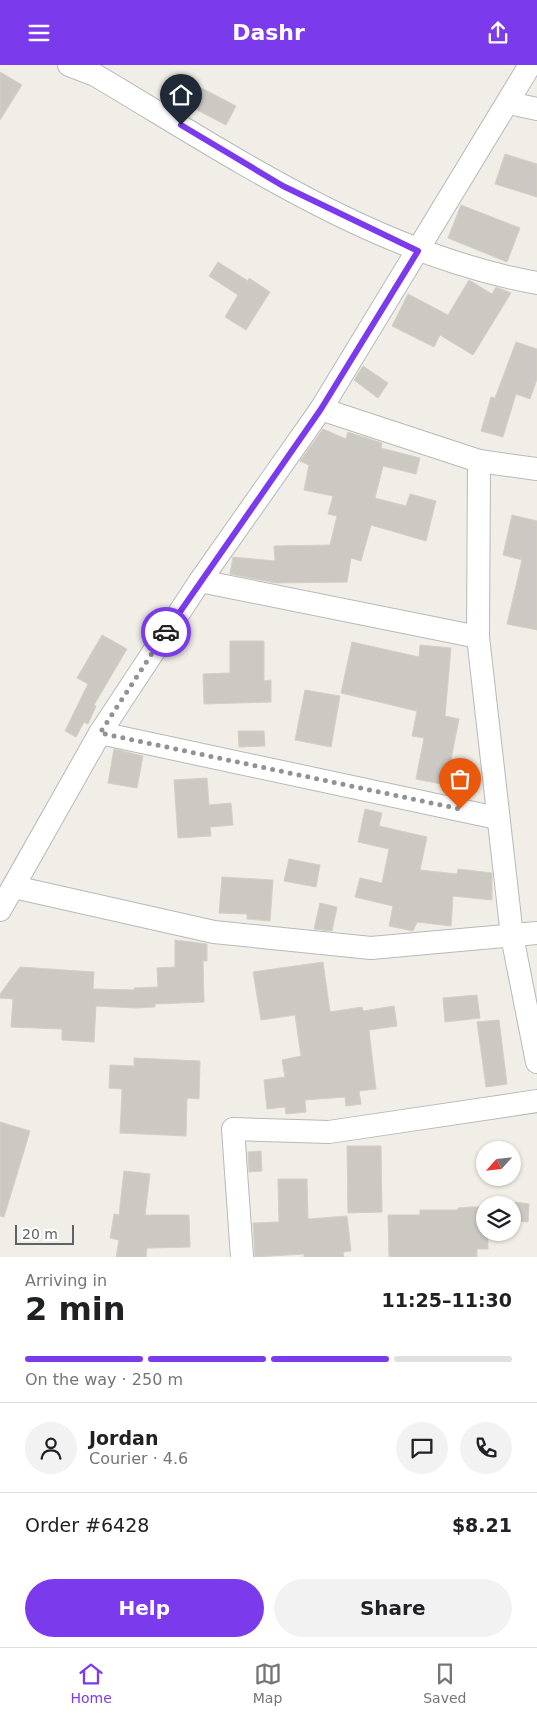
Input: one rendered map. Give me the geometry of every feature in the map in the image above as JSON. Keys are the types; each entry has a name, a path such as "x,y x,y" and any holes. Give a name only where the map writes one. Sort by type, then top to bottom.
{"street":[{"path":"69,65 95,75 283,186 418,251 500,276 537,283"},
{"path":"0,910 100,733 200,581 321,409 508,103 528,66"},
{"path":"508,103 537,109"},
{"path":"321,409 479,461 537,469"},
{"path":"479,461 478,637 497,818 512,936 537,1062"},
{"path":"200,581 478,637"},
{"path":"100,733 497,818"},
{"path":"14,887 214,932 371,948 537,933"},
{"path":"242,1257 233,1129 329,1132 537,1101"}],"building":[{"path":"0,72 22,85 0,120"},
{"path":"188,81 236,106 226,125 178,100"},
{"path":"505,154 537,164 537,197 495,184"},
{"path":"461,205 520,228 507,262 448,238"},
{"path":"218,262 248,281 249,278 270,292 246,330 225,317 238,295 209,276"},
{"path":"469,280 492,294 496,287 511,293 473,355 440,335 434,347 392,326 408,294 448,315"},
{"path":"516,342 537,349 537,379 530,399 516,394 503,437 481,431 491,397 495,398"},
{"path":"363,366 388,383 378,398 354,380"},
{"path":"323,429 346,439 348,432 382,443 381,448 420,458 416,474 383,466 375,498 406,506 410,494 436,501 426,541 371,525 361,561 351,558 347,582 276,583 230,574 233,557 275,561 274,546 330,545 337,516 328,514 333,496 304,490 309,465 300,461"},
{"path":"512,515 537,521 537,630 507,624 522,560 503,555"},
{"path":"102,635 127,649 94,705 96,706 88,724 84,722 76,737 65,731 88,684 77,678"},
{"path":"230,641 264,641 264,681 271,680 271,702 204,704 203,674 230,673"},
{"path":"352,642 419,657 420,645 451,648 445,716 459,719 446,785 416,779 424,738 412,736 417,711 341,693"},
{"path":"305,690 340,696 331,747 295,740"},
{"path":"238,731 264,731 265,746 239,747"},
{"path":"114,749 143,756 137,788 108,783"},
{"path":"207,778 209,805 231,803 233,825 210,827 211,836 178,838 174,780"},
{"path":"365,809 382,813 379,826 427,837 420,870 457,874 458,869 492,873 492,900 453,896 451,926 417,922 413,931 389,926 393,906 355,897 360,878 382,883 389,849 358,842"},
{"path":"289,859 320,865 316,887 284,881"},
{"path":"222,877 273,880 270,921 247,919 247,914 219,913"},
{"path":"320,903 337,907 332,931 314,929"},
{"path":"175,940 207,944 207,961 203,961 204,1002 155,1004 155,1007 135,1008 96,1006 94,1042 62,1040 62,1029 11,1027 13,999 0,998 0,994 20,967 94,972 93,989 134,990 134,988 158,987 157,968 175,967"},
{"path":"323,962 330,1012 362,1007 363,1011 394,1006 397,1026 369,1030 376,1089 359,1091 361,1104 346,1106 345,1097 305,1100 306,1112 286,1114 285,1107 267,1109 264,1080 285,1077 282,1060 301,1056 295,1015 261,1020 253,972"},
{"path":"477,995 480,1018 445,1022 443,998"},
{"path":"499,1020 507,1084 486,1087 477,1022"},
{"path":"134,1058 200,1061 199,1099 187,1098 186,1136 120,1133 122,1089 109,1088 110,1065 134,1066"},
{"path":"0,1122 30,1131 4,1217 0,1216"},
{"path":"347,1146 381,1146 382,1212 348,1213"},
{"path":"261,1151 262,1171 249,1172 248,1152"},
{"path":"124,1171 150,1174 145,1215 189,1215 190,1247 147,1248 146,1257 116,1257 119,1240 110,1238 114,1214 119,1215"},
{"path":"278,1179 307,1179 308,1219 347,1216 351,1251 343,1252 344,1257 304,1257 304,1254 255,1257 253,1223 279,1222"},
{"path":"521,1203 529,1204 528,1222 521,1222"},
{"path":"476,1207 476,1241 488,1241 488,1249 477,1249 477,1257 389,1257 388,1215 420,1215 420,1210 458,1210 458,1208"}],"way so far":[{"path":"166,632 100,733 460,809"}],"route":[{"path":"166,632 321,409 418,251 283,186 181,125"}]}
